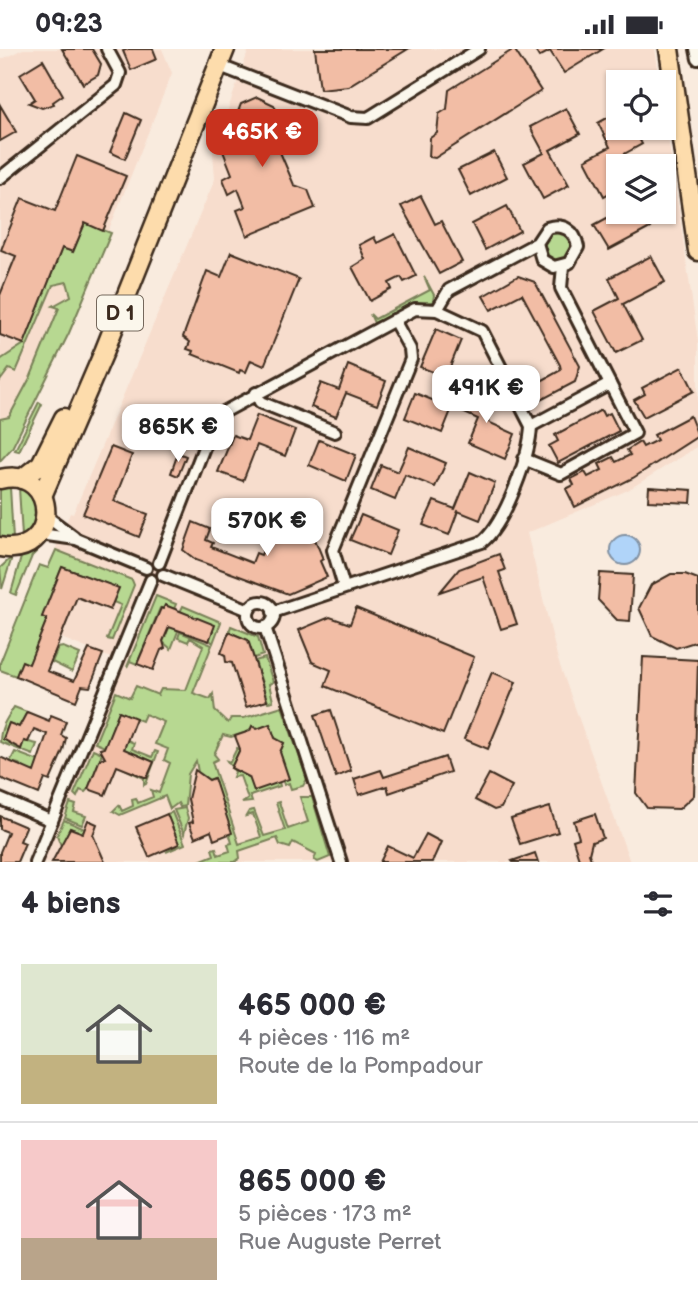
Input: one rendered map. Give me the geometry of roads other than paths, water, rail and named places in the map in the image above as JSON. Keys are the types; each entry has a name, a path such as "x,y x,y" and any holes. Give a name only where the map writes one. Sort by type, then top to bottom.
{"main road":[{"path":"668,49 698,251"},
{"path":"681,49 698,168"},
{"name":"D 1","path":"42,496 220,55"},
{"name":"D 1","path":"22,479 41,464 58,432 192,123"},
{"path":"0,479 22,479 32,484 42,496 46,516 40,534 24,546 3,550"}],"street":[{"path":"0,178 116,85 120,73 107,49"},
{"path":"220,55 351,117 368,118 479,49"},
{"path":"696,49 698,59"},
{"path":"437,310 449,290 537,243 547,228 562,226 571,231 577,241 576,254 563,266 554,267 542,260 537,243"},
{"path":"524,459 561,474 635,433 561,288 563,266"},
{"path":"249,610 163,575 159,563 213,425 222,413 415,309 437,310 482,331 531,426 530,443 495,530 482,543 273,611"},
{"path":"344,587 333,550 411,359 410,349 394,320"},
{"path":"531,426 610,384"},
{"path":"256,394 260,402 335,432"},
{"path":"46,516 76,539"},
{"path":"40,534 76,539 146,568"},
{"path":"159,563 150,563 145,573 151,580 158,580 163,575"},
{"path":"35,862 151,580"},
{"path":"249,610 262,602 273,611"},
{"path":"249,610 250,622 257,627 265,627 271,622 273,611"},
{"path":"265,627 341,862"},
{"path":"0,799 52,821"}],"water":[{"path":"625,535 635,540 640,550 635,560 625,565 615,560 610,550 615,540"}]}
